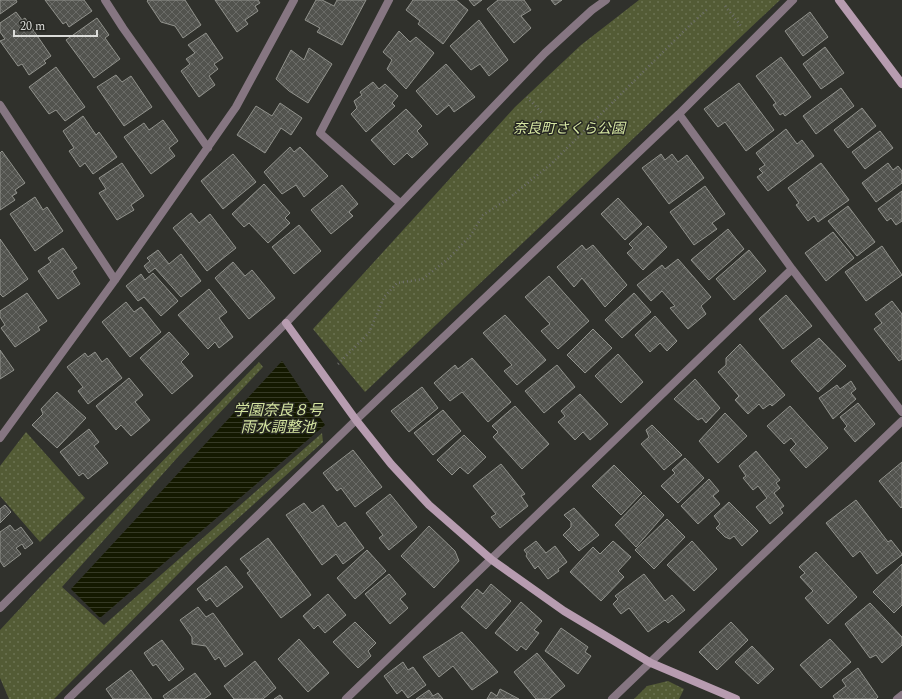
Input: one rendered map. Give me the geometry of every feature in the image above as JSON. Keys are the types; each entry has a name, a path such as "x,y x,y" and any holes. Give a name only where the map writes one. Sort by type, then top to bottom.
{"street":[{"path":"105,0 123,28 208,148"},
{"path":"389,0 320,133 400,203"},
{"path":"0,608 286,323 545,53 592,10 606,0"},
{"path":"68,699 356,420 679,114 793,0"},
{"path":"839,0 902,84"},
{"path":"0,438 115,280 236,107 291,2"},
{"path":"0,105 115,280"},
{"path":"679,114 792,269 902,412"},
{"path":"346,699 492,560 792,269"},
{"path":"286,323 356,420 391,464 429,505 492,560 564,611 651,662 736,699"},
{"path":"612,699 902,421"},
{"path":"898,699 902,694"}],"path":[{"path":"725,6 753,40"},
{"path":"324,376 347,356 369,333 384,297 397,283 423,279 449,258 471,235 483,215 508,199 551,164 691,24 709,8"}],"green space":[{"name":"奈良町さくら公園","path":"639,0 780,0 365,392 313,329 515,107 581,45"},
{"path":"259,362 263,367 177,458 62,587 104,625 322,433 323,442 194,558 54,699 9,699 0,678 0,630"},
{"path":"26,432 85,498 40,542 0,496 0,466"},
{"path":"668,681 684,689 679,699 634,699 647,686"}],"water":[{"name":"学園奈良８号 雨水調整池","path":"282,361 325,425 100,618 71,589"}],"building":[{"path":"0,0 16,0 17,2 0,14"},
{"path":"45,0 84,0 92,11 69,27 66,22 63,24"},
{"path":"185,0 201,25 183,38 175,26 161,22 147,1"},
{"path":"215,0 258,0 260,3 255,6 258,11 245,20 248,24 237,32"},
{"path":"316,0 322,0 334,6 337,0 366,0 342,45 317,32 320,28 305,20"},
{"path":"413,0 456,0 468,10 443,44 418,24 420,21 406,10"},
{"path":"469,0 482,0 474,6"},
{"path":"498,0 524,0 531,10 521,16 531,28 514,43 487,9"},
{"path":"551,0 562,0 555,5"},
{"path":"16,12 22,20 25,18 51,56 44,61 46,63 29,75 22,64 18,66 0,41 5,39 0,32 0,23"},
{"path":"810,12 828,37 803,56 785,31"},
{"path":"97,18 109,35 105,38 120,59 94,78 66,40"},
{"path":"479,20 508,60 489,76 480,64 471,70 450,46"},
{"path":"399,31 410,42 416,37 434,53 406,89 387,69 392,60 383,52"},
{"path":"206,33 223,58 214,64 218,69 209,76 215,85 199,97 181,71 190,64 186,59 195,53 188,45"},
{"path":"825,47 844,73 821,89 803,64"},
{"path":"309,48 332,64 308,103 289,91 276,79 291,50 304,60"},
{"path":"781,57 811,97 785,116 783,113 780,115 773,105 776,103 756,76"},
{"path":"446,64 475,97 454,112 449,105 437,115 416,91"},
{"path":"56,67 85,107 65,121 56,110 49,114 29,87"},
{"path":"116,75 122,82 131,76 152,107 124,126 97,87"},
{"path":"373,82 379,89 385,84 398,96 392,103 395,106 366,132 351,114 357,108 354,101 362,95 360,92"},
{"path":"739,83 774,130 746,151 725,122 718,127 704,109"},
{"path":"841,88 854,106 816,134 803,116"},
{"path":"280,103 302,118 291,135 281,128 265,153 237,135 256,106 272,116"},
{"path":"862,108 876,126 848,148 834,130"},
{"path":"406,109 422,126 417,131 428,144 412,158 407,153 394,165 371,140"},
{"path":"83,116 96,135 99,132 117,157 93,174 85,163 80,167 69,151 74,148 63,131"},
{"path":"163,120 178,141 169,148 175,156 151,174 124,137 144,123 149,130"},
{"path":"786,129 797,144 802,140 814,156 768,191 757,177 763,173 759,169 765,165 756,153"},
{"path":"880,131 893,148 865,169 852,152"},
{"path":"290,147 294,152 300,147 328,176 304,197 296,185 282,194 264,172"},
{"path":"2,151 25,183 15,190 17,193 12,196 15,200 0,210 0,153"},
{"path":"233,154 256,182 223,209 201,181"},
{"path":"661,154 665,160 672,154 678,162 687,155 704,178 669,204 642,168"},
{"path":"122,163 144,196 131,205 134,210 117,220 99,193 106,189 99,178"},
{"path":"821,163 849,200 818,222 814,216 808,221 796,205 799,203 788,188"},
{"path":"888,163 893,170 898,166 902,171 902,183 876,202 862,183"},
{"path":"264,184 290,213 285,218 290,223 268,243 249,223 244,227 232,214"},
{"path":"342,185 358,204 349,212 353,216 331,234 311,210"},
{"path":"705,186 725,214 712,223 717,229 694,245 670,212"},
{"path":"902,191 902,221 896,225 891,218 887,221 878,209"},
{"path":"35,197 43,210 47,207 63,231 35,251 10,214"},
{"path":"618,198 642,224 625,240 601,214"},
{"path":"848,206 875,242 857,256 828,221"},
{"path":"191,213 199,223 210,214 236,248 207,271 173,228"},
{"path":"299,225 321,251 294,274 272,247"},
{"path":"648,226 667,247 643,270 627,253 633,248 629,244"},
{"path":"728,229 744,249 709,280 691,260"},
{"path":"833,232 854,258 826,281 805,253"},
{"path":"0,239 28,279 3,297 0,294"},
{"path":"582,245 586,250 593,245 627,285 605,307 582,278 574,287 557,267"},
{"path":"882,246 902,275 866,301 845,272"},
{"path":"63,248 77,268 72,271 80,284 58,299 38,271 51,262 48,258"},
{"path":"158,250 169,264 181,254 201,281 181,297 155,268 149,273 144,266 150,261 147,258"},
{"path":"749,250 766,271 734,300 716,279"},
{"path":"678,259 711,297 701,306 706,314 688,329 670,308 675,306 662,291 651,301 637,285 662,265 665,269"},
{"path":"233,262 245,276 252,270 275,298 249,319 215,278"},
{"path":"153,273 178,301 161,316 144,297 138,301 126,286 141,274 145,280"},
{"path":"549,276 589,321 558,349 541,331 550,324 525,297"},
{"path":"209,289 227,312 219,318 233,337 219,348 215,342 208,349 178,315"},
{"path":"27,293 47,321 38,327 40,330 15,347 1,328 5,325 0,317 0,311"},
{"path":"634,293 651,312 622,338 605,320"},
{"path":"786,295 812,326 783,349 759,319"},
{"path":"892,301 902,314 902,359 899,361 874,329 882,323 875,314"},
{"path":"126,302 134,312 141,307 161,332 130,357 102,322"},
{"path":"505,315 546,360 517,385 504,371 512,365 483,333"},
{"path":"655,316 677,341 667,351 660,343 650,352 635,335"},
{"path":"593,329 612,348 585,373 567,355"},
{"path":"169,332 189,354 181,362 193,376 172,394 140,358"},
{"path":"819,338 846,366 818,392 791,361"},
{"path":"740,344 785,395 772,406 770,404 763,409 759,404 748,414 735,400 739,396 718,372 726,365 726,358"},
{"path":"0,350 14,370 0,379"},
{"path":"95,352 102,362 107,358 122,378 88,404 78,391 83,387 67,367 85,353 88,357"},
{"path":"618,354 643,382 621,403 595,376"},
{"path":"472,358 511,402 488,422 462,392 450,401 434,383 455,365 458,369"},
{"path":"557,365 575,387 544,413 525,391"},
{"path":"129,378 143,395 135,402 150,420 131,436 121,425 116,430 96,406"},
{"path":"695,379 720,408 706,423 702,418 698,420 674,399"},
{"path":"851,381 856,389 851,393 856,399 833,419 819,398 837,385 840,389"},
{"path":"422,387 438,408 409,432 391,411"},
{"path":"57,392 86,418 57,448 32,425 43,414 41,409"},
{"path":"580,394 608,424 590,440 583,432 575,440 558,422 565,416 561,411"},
{"path":"858,403 875,424 855,442 844,429 847,426 840,417"},
{"path":"515,406 549,444 522,469 493,437 498,432 492,426"},
{"path":"790,406 828,448 806,468 790,450 796,444 791,438 784,444 767,426"},
{"path":"443,410 461,431 433,455 414,433"},
{"path":"725,413 747,436 718,463 699,441"},
{"path":"652,425 682,455 664,470 641,444 649,437 646,430"},
{"path":"89,429 99,442 94,446 108,463 88,479 83,473 79,476 60,452"},
{"path":"464,435 486,457 468,474 460,467 452,475 437,460"},
{"path":"353,450 382,487 355,507 341,488 337,491 323,473"},
{"path":"756,451 780,480 776,483 780,488 774,493 784,506 780,509 783,513 770,524 756,507 767,498 758,486 753,490 743,478 746,476 739,466"},
{"path":"685,458 704,478 678,503 661,486 675,473 672,470"},
{"path":"902,462 902,507 901,508 879,481"},
{"path":"501,464 525,494 521,496 528,506 500,528 491,517 496,514 473,486"},
{"path":"614,465 642,493 621,515 592,486"},
{"path":"709,479 719,491 713,496 720,504 698,524 681,506"},
{"path":"390,494 417,527 389,550 379,538 383,535 366,513"},
{"path":"644,495 664,515 636,547 615,525"},
{"path":"856,500 888,542 891,540 902,554 877,574 860,551 853,557 826,523"},
{"path":"729,502 758,531 742,546 734,536 730,539 725,537 716,528 720,524 714,516"},
{"path":"304,503 312,513 323,505 338,527 345,522 364,548 343,564 336,554 322,565 286,515"},
{"path":"5,505 11,512 0,523 0,509"},
{"path":"574,508 599,535 579,551 563,535 571,527 571,522 564,515"},
{"path":"667,519 685,537 654,569 635,550"},
{"path":"10,525 15,531 21,527 33,543 25,549 22,544 16,548 21,554 4,567 0,561 0,532"},
{"path":"429,526 455,551 459,561 434,588 401,556"},
{"path":"268,538 311,595 281,618 247,573 250,571 240,559"},
{"path":"536,541 546,553 555,546 567,562 558,569 559,571 548,579 538,566 535,569 526,556 527,554 524,550"},
{"path":"613,541 631,557 618,571 624,577 601,601 570,572 593,547 600,554"},
{"path":"692,541 717,569 694,591 667,565"},
{"path":"367,550 386,571 355,599 337,578"},
{"path":"816,552 857,597 828,624 805,598 813,591 800,577 805,573 799,567"},
{"path":"902,564 902,605 894,613 873,592"},
{"path":"226,566 243,587 217,607 210,598 206,601 197,589"},
{"path":"389,574 406,594 400,599 408,608 390,624 365,594"},
{"path":"644,574 665,601 672,595 685,610 668,623 665,620 648,632 629,608 621,614 613,604 618,599 615,596"},
{"path":"491,584 511,601 486,629 461,607 477,589 483,594"},
{"path":"328,594 346,615 325,633 318,625 314,629 303,616"},
{"path":"521,602 542,621 534,630 539,633 526,650 521,646 517,651 495,633"},
{"path":"870,603 902,637 902,645 882,663 876,655 870,658 845,624"},
{"path":"198,607 206,617 213,613 243,654 225,667 219,657 215,660 206,646 192,644 192,637 180,620"},
{"path":"355,622 376,643 368,651 371,656 358,668 333,642"},
{"path":"731,622 748,640 717,670 699,652"},
{"path":"561,628 588,647 585,652 591,656 578,674 545,651"},
{"path":"462,632 498,672 472,690 453,666 439,677 423,657"},
{"path":"299,639 329,673 308,692 278,659"},
{"path":"830,639 851,662 821,688 800,665"},
{"path":"162,640 184,669 169,681 156,664 153,666 144,653"},
{"path":"752,646 774,669 758,684 735,662"},
{"path":"537,653 565,686 549,699 536,699 514,672"},
{"path":"255,661 276,688 263,699 234,699 224,686"},
{"path":"403,662 408,670 413,667 426,685 408,698 402,690 397,694 384,676"},
{"path":"858,668 878,697 876,699 835,699 833,696 846,686 842,680"},
{"path":"131,670 152,699 113,699 106,689"},
{"path":"195,673 211,694 204,699 165,699 163,696"},
{"path":"500,689 519,699 487,699 491,692 497,696"},
{"path":"429,690 433,696 438,693 443,699 416,699"},
{"path":"280,695 283,699 274,699"}]}
